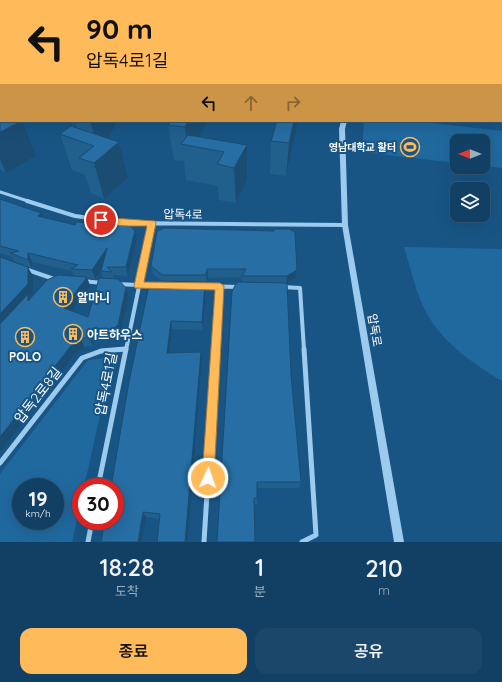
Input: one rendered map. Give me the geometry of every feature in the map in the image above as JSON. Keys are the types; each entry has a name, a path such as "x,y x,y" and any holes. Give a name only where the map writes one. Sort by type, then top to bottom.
{"street":[{"name":"압독로","path":"344,122 342,144 345,225 399,542"},
{"name":"압독4로","path":"0,192 75,216 128,223 345,225"},
{"name":"압독4로1길","path":"100,478 152,223"},
{"path":"22,268 51,279 58,279"},
{"path":"46,284 51,279"},
{"path":"80,281 139,286 161,286"},
{"path":"198,286 242,287"},
{"path":"204,542 220,286"},
{"path":"278,287 300,288 316,536 302,542"},
{"name":"압독2로8길","path":"0,463 82,358 101,351 126,349"},
{"path":"88,542 90,530"}],"shaded area":[{"name":"영남대학교 활터","path":"364,122 425,122 502,131 502,168 490,167 490,134 450,134 450,162 362,152"},
{"path":"404,247 502,249 502,381 460,352 434,325 420,298"},
{"path":"113,357 86,478 72,478 72,530 75,530 72,542 0,542 0,474 88,360"}],"building":[{"path":"0,122 20,122 0,132"},
{"path":"170,122 188,122 185,127 168,125"},
{"path":"277,122 294,122 289,143 271,141"},
{"path":"71,126 119,142 94,163 79,158 94,146 60,134"},
{"path":"188,135 247,145 234,168 217,164 224,152 181,144"},
{"path":"0,199 41,213 38,216 75,225 76,222 130,226 135,231 126,267 107,267 112,272 101,271 107,248 92,270 71,269 78,265 28,253 28,260 10,253 19,251 0,246"},
{"path":"165,228 274,231 274,229 289,229 295,232 297,270 287,276 242,276 246,269 207,269 206,275 162,275 151,266 157,231"},
{"path":"0,257 28,267 28,284 0,314"},
{"path":"58,275 87,277 64,308 88,317 99,278 118,279 126,288 118,325 111,330 88,330 89,338 81,338 70,347 0,437 0,324 28,294 28,301 47,280"},
{"path":"156,281 205,282 202,322 171,321 167,353 201,352 185,542 157,542 160,514 143,512 138,542 101,542 103,530 124,530 124,478 113,478 129,382 148,290"},
{"path":"237,282 287,283 291,375 301,482 257,482 257,498 254,498 255,542 217,542 232,291"}],"place":[{"name":"영남대학교 활터","path":"410,147"},
{"name":"알마니","path":"63,297"},
{"name":"아트하우스","path":"73,334"},
{"name":"POLO","path":"25,337"}],"route":[{"path":"101,220 128,223 152,223 139,286 220,286 208,478"}]}
